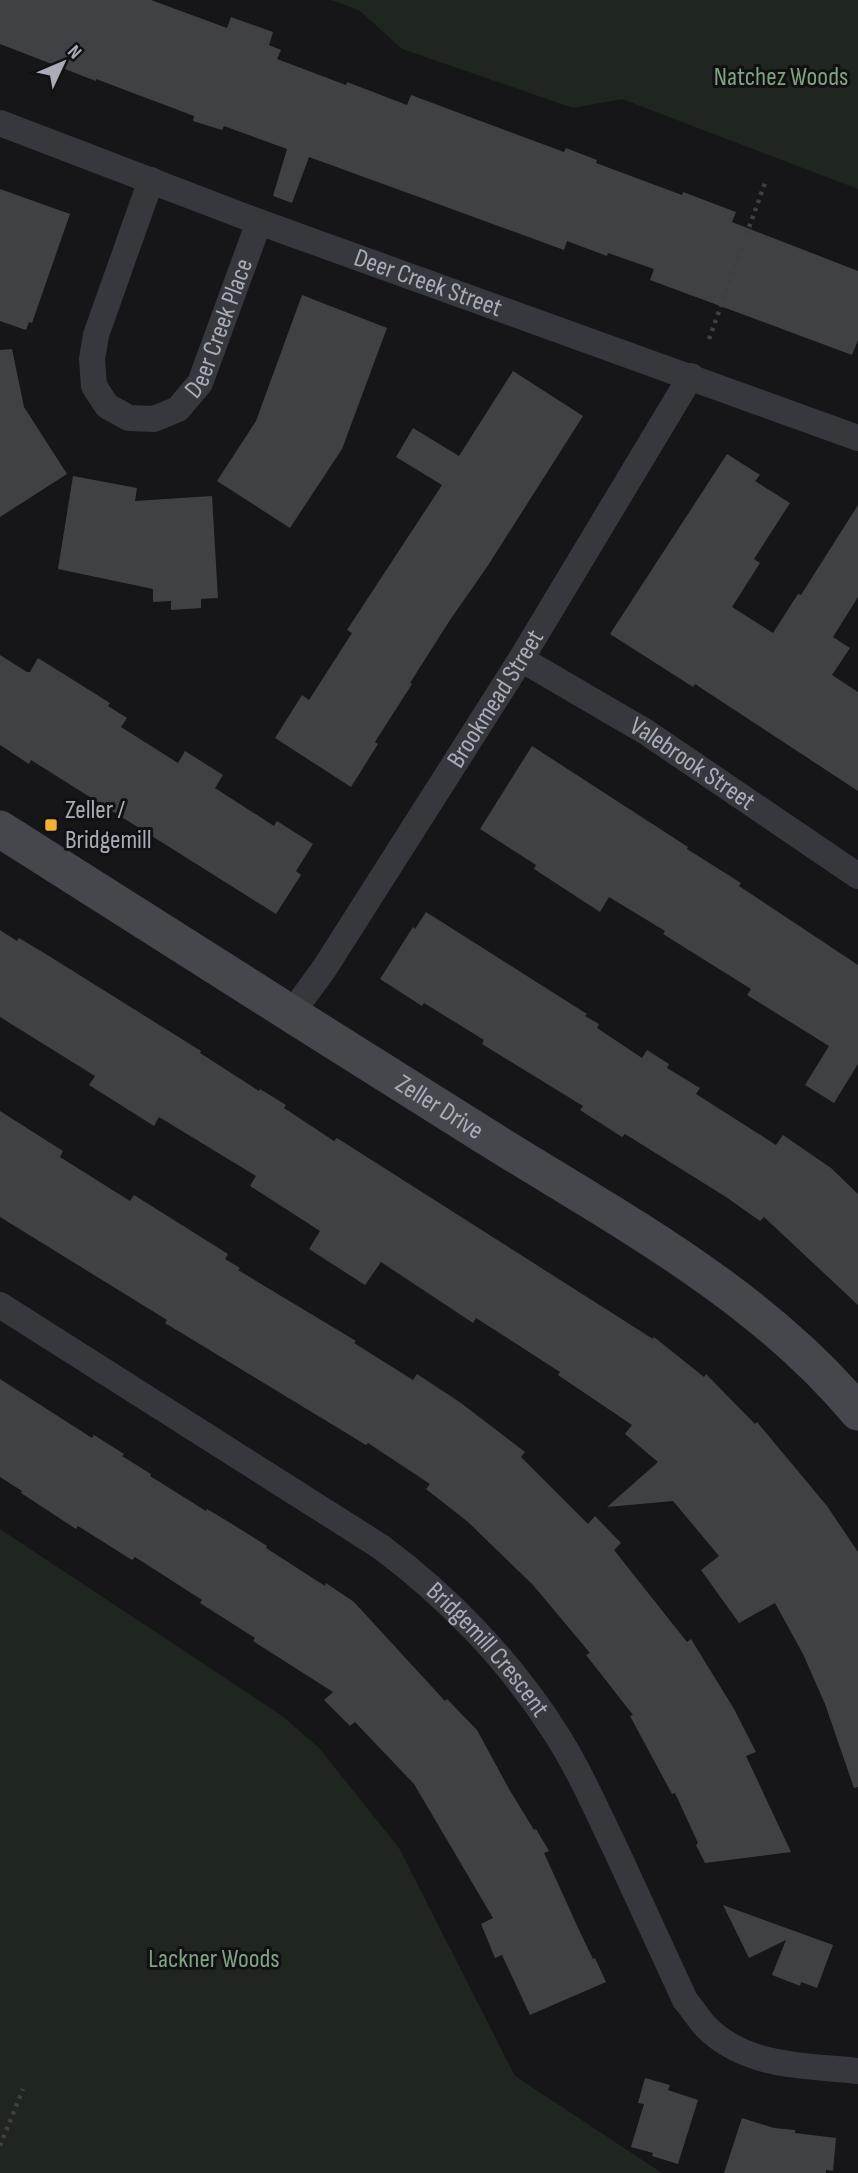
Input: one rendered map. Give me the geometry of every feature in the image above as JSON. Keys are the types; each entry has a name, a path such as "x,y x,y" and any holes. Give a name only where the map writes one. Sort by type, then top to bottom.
{"street":[{"name":"Deer Creek Street","path":"0,123 259,222 858,438"},
{"name":"Deer Creek Place","path":"151,180 96,335 92,359 94,386 107,406 129,418 154,419 178,409 200,383 259,222"},
{"name":"Brookmead Street","path":"290,1014 324,969 521,659 691,376"},
{"name":"Valebrook Street","path":"521,659 646,732 858,876"},
{"name":"Zeller Drive","path":"0,829 693,1266 768,1322 840,1390 858,1412"},
{"name":"Bridgemill Crescent","path":"0,1305 381,1547 413,1571 486,1644 555,1732 592,1800 685,2000 704,2025 726,2043 768,2062 858,2071"}],"path":[{"path":"709,338 766,180"},
{"path":"0,2146 23,2089"}],"green space":[{"name":"Natchez Woods","path":"331,0 858,0 858,189 622,99 573,108 402,49 359,10"},
{"name":"Lackner Woods","path":"0,1529 281,1715 319,1748 399,1848 515,2076 662,2173 0,2173"}],"building":[{"path":"0,0 151,0 227,28 231,17 273,32 269,45 281,50 277,59 407,105 411,95 564,152 566,148 597,160 596,163 736,212 732,222 858,271 858,340 852,355 650,280 654,269 567,241 564,250 309,157 292,203 273,196 287,149 224,126 222,130 193,121 194,116 0,44"},
{"path":"0,189 70,214 32,323 29,322 26,330 0,321"},
{"path":"302,295 387,328 342,449 290,528 217,481 256,421"},
{"path":"12,349 24,407 67,474 0,517 0,350"},
{"path":"513,371 583,416 410,683 412,684 375,742 378,744 351,787 275,738 302,695 309,700 352,633 347,630 442,485 396,457 413,428 459,456"},
{"path":"727,454 760,475 755,481 790,503 754,559 760,563 732,607 773,633 798,594 801,595 858,505 858,597 833,637 850,648 832,675 858,692 858,791 695,684 693,687 610,634"},
{"path":"73,476 137,488 135,501 212,496 218,598 201,599 201,608 171,610 171,601 153,602 153,589 58,569"},
{"path":"0,655 27,672 30,672 38,658 110,703 108,706 127,718 121,727 178,763 185,751 223,775 215,788 274,826 277,821 313,844 296,871 301,875 276,914 31,760 29,764 0,745"},
{"path":"532,746 688,847 687,849 741,883 739,886 858,965 858,1064 834,1103 805,1085 829,1046 747,995 751,989 663,934 665,931 609,897 600,912 534,869 536,865 480,829"},
{"path":"426,912 587,1014 585,1016 599,1024 597,1028 642,1058 647,1050 669,1064 667,1068 700,1088 696,1094 776,1145 783,1135 831,1168 858,1194 858,1305 764,1217 760,1221 625,1134 622,1137 580,1110 583,1106 482,1044 484,1040 380,979 413,927 415,929"},
{"path":"0,930 49,956 201,1051 200,1053 259,1091 260,1089 286,1105 284,1108 334,1141 337,1138 653,1339 654,1337 704,1377 706,1374 755,1424 757,1422 827,1506 858,1552 858,1787 854,1788 825,1704 803,1654 775,1603 739,1623 701,1570 719,1556 673,1501 607,1507 658,1462 625,1434 632,1425 558,1375 560,1372 476,1318 473,1323 381,1262 365,1285 309,1249 320,1231 250,1186 256,1176 159,1117 154,1126 89,1085 95,1076 0,1017"},
{"path":"0,1111 63,1151 60,1157 130,1201 134,1195 228,1254 225,1259 240,1268 238,1270 356,1341 354,1343 413,1380 417,1374 461,1403 525,1452 521,1457 588,1524 595,1516 621,1543 614,1550 687,1642 691,1639 734,1709 756,1752 746,1756 791,1852 705,1863 675,1793 672,1794 630,1716 633,1715 586,1655 590,1653 533,1585 468,1522 426,1489 430,1484 368,1443 366,1445 165,1323 167,1320 0,1217"},
{"path":"0,1379 92,1438 94,1435 124,1454 122,1456 151,1474 150,1476 232,1524 325,1586 326,1583 354,1602 445,1701 447,1699 477,1730 509,1789 549,1851 544,1853 606,1982 530,2015 502,1955 495,1958 481,1924 493,1918 414,1784 355,1722 350,1726 324,1700 333,1692 253,1641 255,1638 200,1603 202,1600 135,1557 132,1560 78,1526 76,1529 0,1477"},
{"path":"723,1905 833,1945 817,1988 801,1982 800,1986 772,1975 786,1940 749,1958"},
{"path":"645,2078 670,2085 668,2090 698,2100 678,2164 631,2147 644,2104 638,2103"},
{"path":"742,2118 774,2128 795,2130 795,2133 836,2138 833,2171 724,2173"}],"place":[{"name":"Zeller / Bridgemill","path":"51,825"}]}
